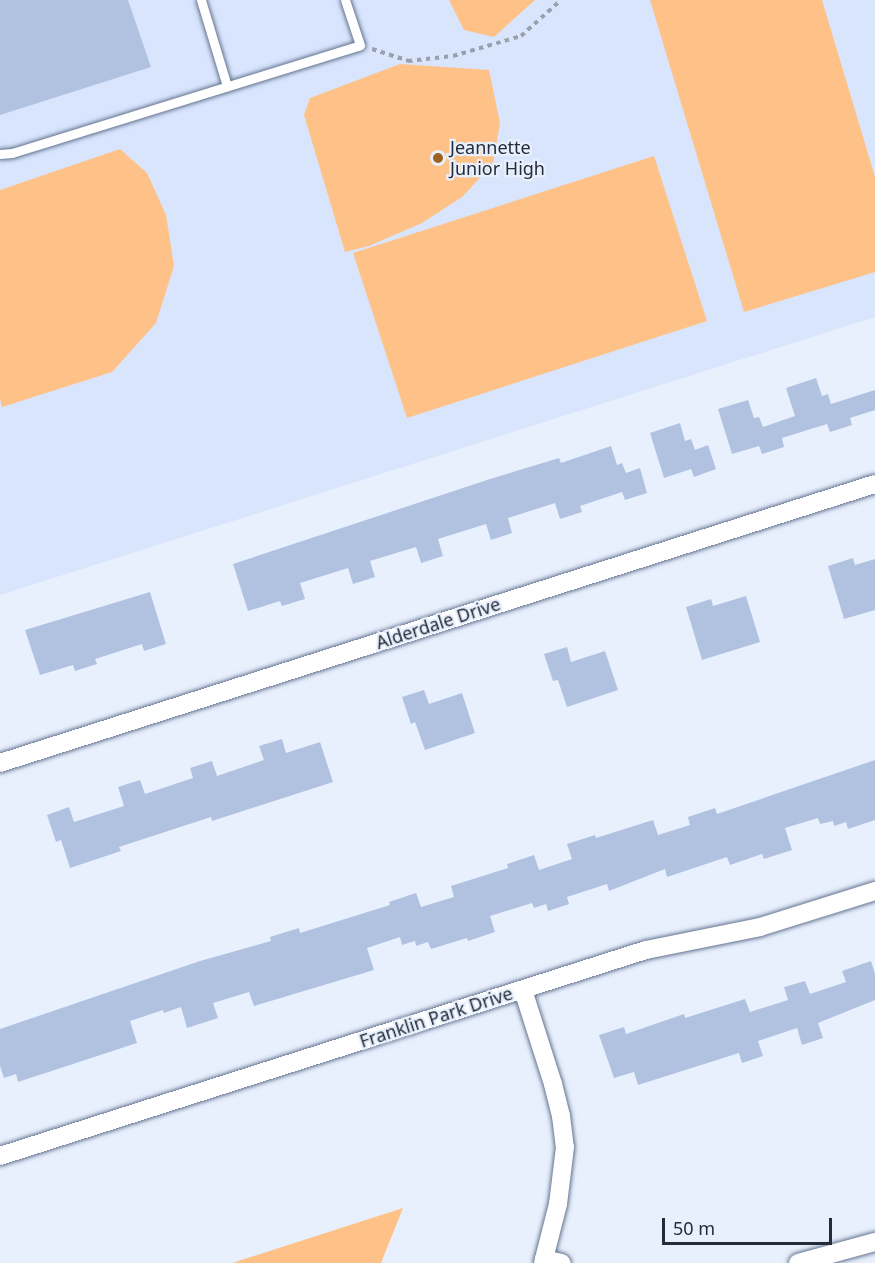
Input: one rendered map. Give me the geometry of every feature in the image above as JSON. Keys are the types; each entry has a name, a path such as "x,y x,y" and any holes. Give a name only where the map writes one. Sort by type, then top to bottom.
{"street":[{"name":"Alderdale Drive","path":"0,763 875,484"},
{"name":"Franklin Park Drive","path":"0,1156 646,950 760,927 875,891"},
{"path":"523,990 553,1084 561,1116 565,1147 549,1262"},
{"path":"798,1263 832,1259 875,1242"}],"lane":[{"path":"201,0 227,86"},
{"path":"0,154 12,153 360,45 345,0"}],"path":[{"path":"360,45 408,61 453,56 521,36 561,0"}],"shaded area":[{"name":"Jeannette Junior High","path":"0,0 875,0 875,317 0,595"},
{"path":"449,0 535,0 494,37 464,30"},
{"path":"650,0 822,0 875,177 875,272 744,312"},
{"path":"400,64 489,70 500,123 493,164 462,197 422,223 369,246 345,252 304,115 310,98"},
{"path":"120,149 147,173 166,215 174,266 156,323 112,372 2,407 0,399 0,190"},
{"path":"654,156 707,321 407,418 353,253"},
{"path":"403,1208 381,1263 232,1263"}],"building":[{"path":"0,0 128,0 151,67 0,115"},
{"path":"816,378 822,396 828,394 831,404 875,390 875,410 850,418 852,425 830,432 827,424 782,438 784,447 762,454 759,446 732,454 718,409 748,400 754,418 759,417 763,427 795,416 786,388"},
{"path":"680,423 685,441 691,439 695,450 708,445 716,469 694,477 691,469 664,478 650,433"},
{"path":"611,446 617,465 622,463 626,473 640,468 647,493 625,500 622,492 580,506 582,512 560,519 555,503 508,518 512,533 491,540 486,524 438,539 443,556 421,563 416,547 370,561 375,577 353,584 348,568 300,583 305,599 282,606 280,601 248,611 233,564 490,479 559,458 561,463"},
{"path":"853,558 855,565 875,559 875,610 844,619 828,566"},
{"path":"150,592 166,644 144,651 142,644 95,659 97,664 75,671 73,665 40,675 25,630"},
{"path":"746,596 760,642 702,660 686,607 711,599 713,606"},
{"path":"567,647 571,662 605,651 618,690 567,707 558,680 553,681 544,654"},
{"path":"424,690 429,704 462,693 475,733 425,750 415,722 411,724 402,697"},
{"path":"282,739 286,753 320,742 333,782 212,821 211,817 119,847 121,851 70,868 61,840 56,842 47,815 69,807 74,822 124,806 118,787 140,780 145,794 193,778 190,768 212,761 217,776 264,760 259,746"},
{"path":"875,760 875,820 848,829 846,822 834,826 833,821 820,824 818,818 785,828 792,850 764,859 762,854 730,865 727,857 667,877 665,869 609,891 607,884 567,897 569,904 548,911 546,904 534,908 532,903 490,916 495,932 468,941 467,938 431,949 428,942 416,946 415,941 402,945 400,937 367,948 374,970 254,1006 249,992 213,1003 218,1018 187,1028 181,1007 164,1013 163,1010 130,1021 137,1043 18,1082 16,1074 4,1078 0,1066 0,1029 200,961 271,941 270,937 299,928 300,933 390,905 389,902 416,893 421,907 454,897 451,886 508,868 507,864 534,855 539,870 572,859 567,844 595,835 596,838 653,820 658,835 690,825 688,817 715,808 717,814"},
{"path":"871,961 875,974 875,1000 818,1023 823,1038 802,1045 797,1028 758,1041 763,1056 742,1063 739,1053 638,1085 634,1072 614,1078 599,1035 624,1027 626,1034 684,1014 685,1018 745,999 750,1012 788,1000 784,987 805,981 810,994 846,982 842,971"}],"place":[{"name":"Jeannette Junior High","path":"438,158"}]}
